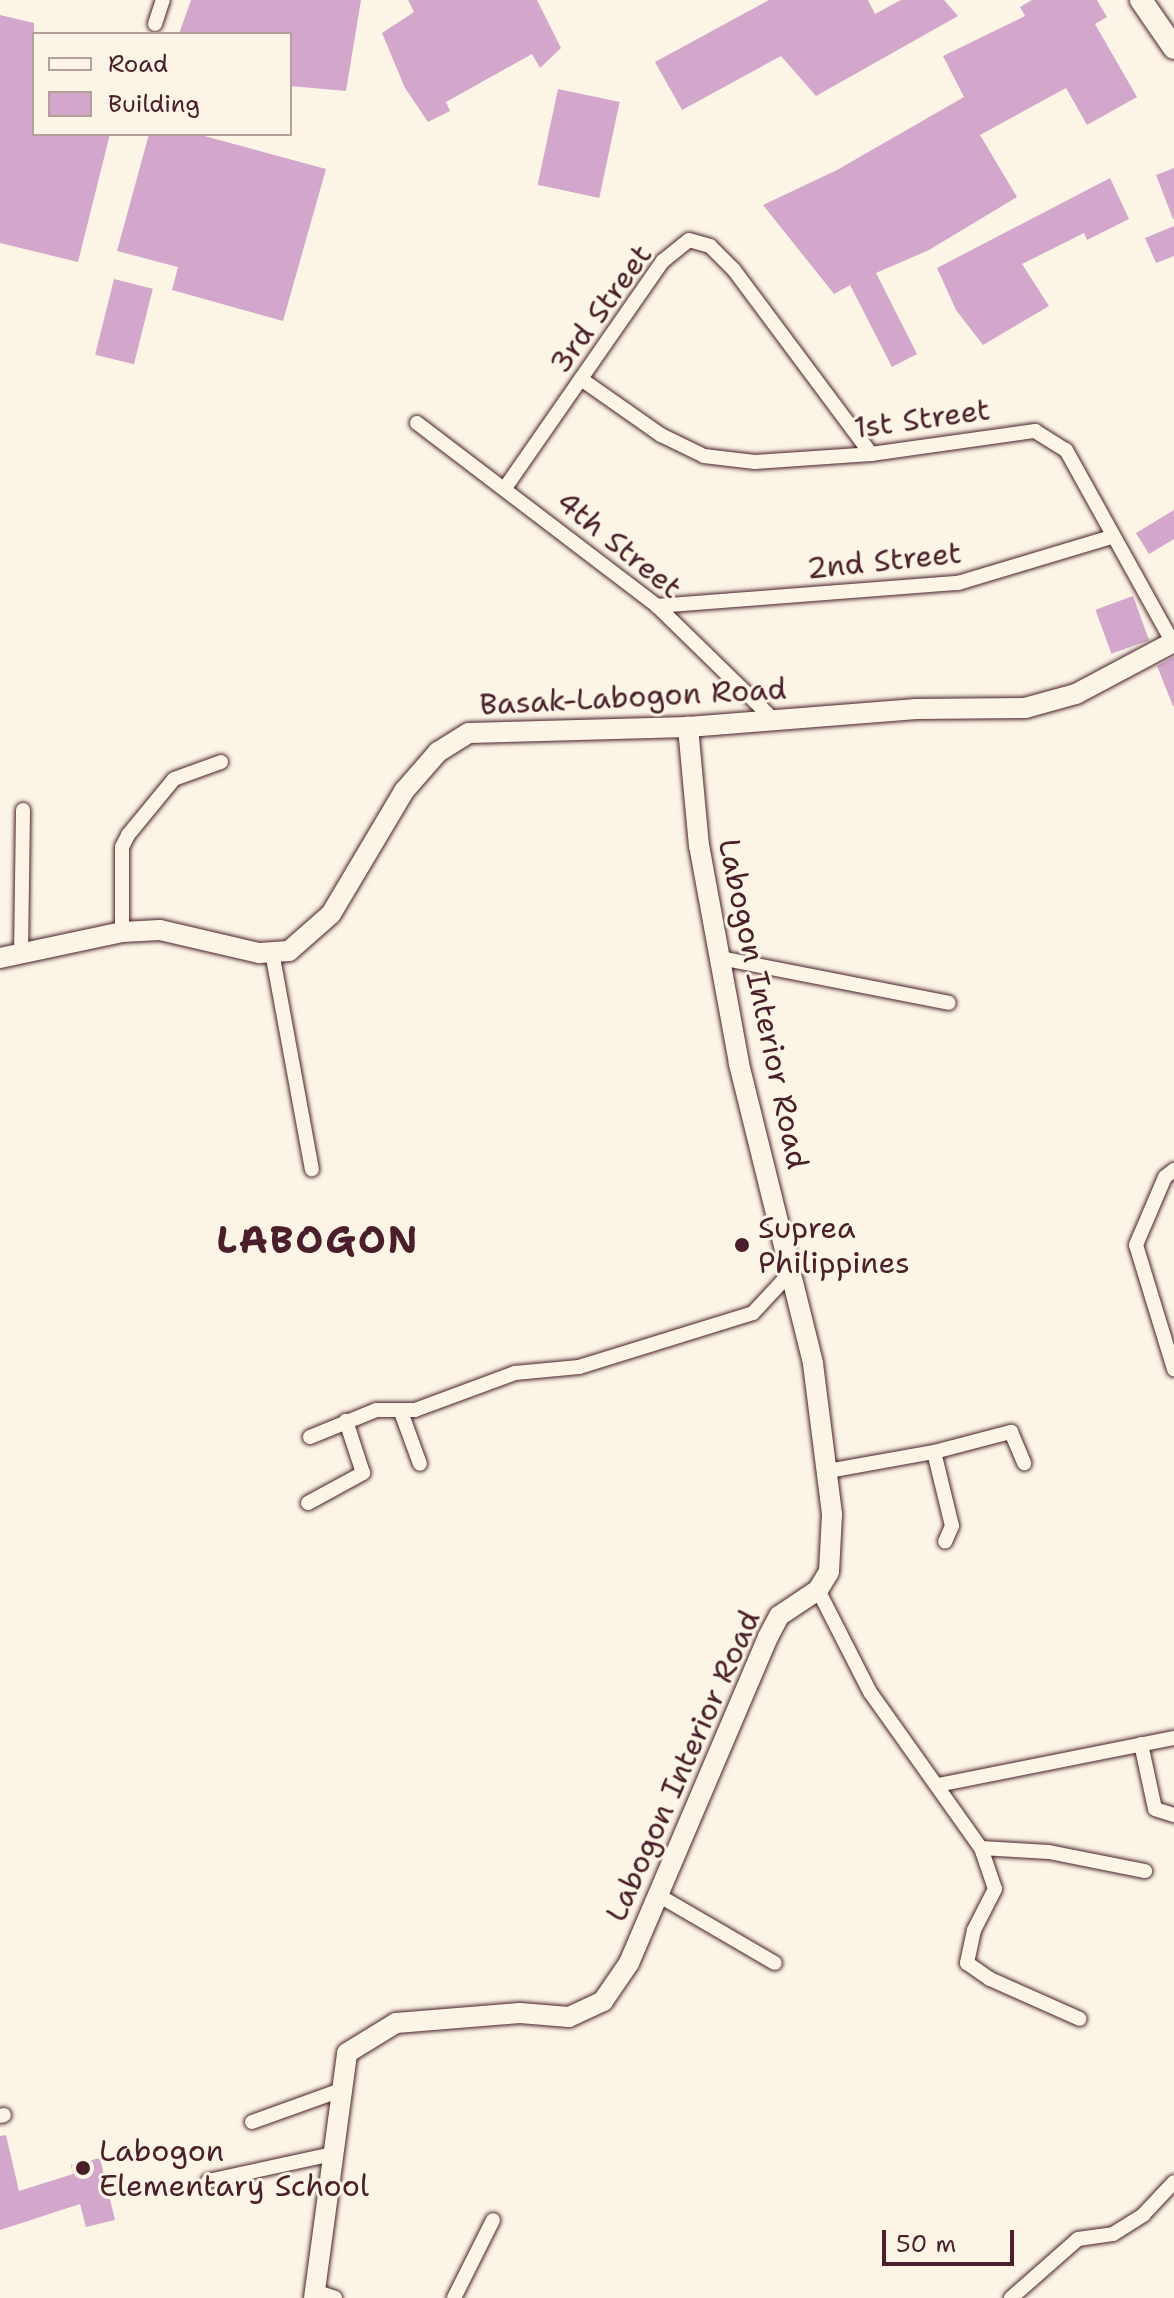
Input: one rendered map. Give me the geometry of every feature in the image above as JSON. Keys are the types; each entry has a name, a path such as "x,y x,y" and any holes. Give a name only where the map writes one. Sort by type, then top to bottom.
{"main road":[{"path":"1141,0 1174,48"}],"street":[{"path":"155,24 163,0"},
{"name":"3rd Street","path":"505,488 663,261 689,240 710,246 734,270 871,454"},
{"name":"1st Street","path":"581,379 661,435 704,456 755,462 871,454 1035,431 1066,450 1111,537 1173,643"},
{"name":"4th Street","path":"417,423 657,606 776,722"},
{"name":"2nd Street","path":"657,606 958,583 1111,537"},
{"name":"Basak-Labogon Road","path":"272,952 289,951 314,934 404,791 438,752 469,733 688,727 916,709 1025,708 1076,694 1173,643"},
{"name":"Labogon Interior Road","path":"322,2296 333,2154 347,2053 396,2023 520,2013 569,2017 591,2011 629,1963 779,1616 818,1590 829,1572 828,1471 793,1270 739,1063 699,846 688,727"},
{"path":"122,932 122,847 128,835 174,779 221,762"},
{"path":"21,954 23,810"},
{"path":"0,958 122,932 160,930 272,952 312,1169"},
{"path":"720,958 949,1003"},
{"path":"1174,1170 1165,1177 1136,1245 1174,1369"},
{"path":"310,1437 376,1410 401,1412 515,1373 579,1367 753,1313 793,1270"},
{"path":"401,1412 420,1464"},
{"path":"308,1503 363,1473 346,1421"},
{"path":"828,1471 934,1452 1011,1432 1024,1463"},
{"path":"934,1452 952,1526 945,1542"},
{"path":"818,1590 870,1692 981,1848 995,1889 974,1930 967,1963 990,1979 1080,2019"},
{"path":"938,1785 1174,1738"},
{"path":"1141,1744 1155,1809 1174,1815"},
{"path":"981,1848 1049,1852 1145,1871"},
{"path":"658,1895 775,1963"},
{"path":"252,2122 341,2090"},
{"path":"208,2181 333,2154"},
{"path":"1011,2298 1078,2239 1113,2234 1143,2215 1174,2182"},
{"path":"454,2298 493,2220"}],"building":[{"path":"191,0 361,0 346,91 292,86 292,32 180,32"},
{"path":"408,0 537,0 561,48 540,68 532,54 446,102 450,111 428,122 405,88 382,33 414,12"},
{"path":"769,0 868,0 875,14 901,0 944,0 958,16 816,96 781,56 682,110 655,62"},
{"path":"1032,0 1097,0 1107,17 1095,24 1137,97 1087,125 1066,88 980,135 1017,197 929,250 876,273 917,354 892,367 850,285 834,294 763,205 837,170 964,97 943,56 1025,16 1020,7"},
{"path":"0,15 34,23 32,136 110,136 78,262 0,243"},
{"path":"558,89 620,102 599,198 538,185"},
{"path":"148,136 204,136 326,169 283,321 172,290 178,267 117,251"},
{"path":"1174,168 1174,219 1173,219 1156,175"},
{"path":"1110,178 1129,219 1087,240 1084,233 1022,264 1049,306 983,345 956,310 937,268"},
{"path":"1174,226 1174,256 1156,263 1145,238"},
{"path":"114,279 153,289 134,364 95,355"},
{"path":"1174,510 1174,539 1149,554 1136,533"},
{"path":"1133,596 1149,640 1111,654 1095,610"},
{"path":"1174,657 1174,706 1173,706 1157,666"},
{"name":"Labogon Elementary School","path":"6,2135 19,2191 73,2174 71,2165 100,2158 115,2220 86,2227 80,2204 0,2230 0,2136"}],"place":[{"name":"Suprea Philippines","path":"742,1245"},
{"name":"Labogon Elementary School","path":"83,2168"}],"district":[{"name":"LABOGON","path":"318,1240"}]}
